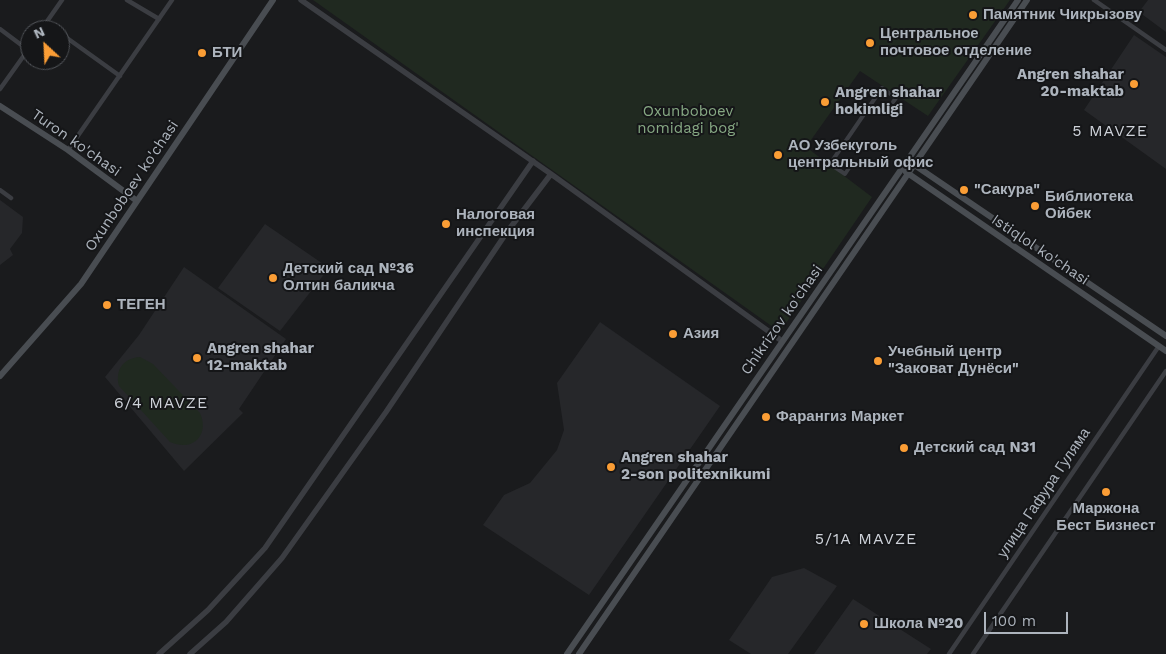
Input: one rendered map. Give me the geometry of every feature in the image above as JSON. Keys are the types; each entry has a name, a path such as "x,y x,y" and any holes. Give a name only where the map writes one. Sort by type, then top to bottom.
{"main road":[{"name":"Oxunboboev ko'chasi","path":"0,376 81,284 273,0"},
{"name":"Chikrizov ko'chasi","path":"567,654 1018,0"},
{"name":"Chikrizov ko'chasi","path":"579,654 1027,0"},
{"name":"Turon ko'chasi","path":"0,106 68,150 137,201"},
{"name":"Istiqlol ko'chasi","path":"907,160 1166,336"},
{"name":"Istiqlol ko'chasi","path":"901,169 1166,351"},
{"path":"884,193 892,198"}],"street":[{"path":"48,20 62,0"},
{"path":"68,150 172,0"},
{"path":"301,0 533,161 782,342"},
{"path":"1094,0 1166,50"},
{"path":"130,1 159,19"},
{"path":"0,29 20,42"},
{"path":"70,40 120,76"},
{"path":"0,89 20,61"},
{"path":"849,168 845,174 830,164 882,88 896,98 893,102"},
{"path":"159,654 208,610 265,548 533,161"},
{"path":"190,654 226,622 282,558 386,412 507,232 551,174"},
{"path":"0,190 11,198"},
{"name":"улица Гафура Гуляма","path":"949,654 1159,346"},
{"path":"973,654 1166,370"}],"shaded area":[{"path":"1148,0 1166,0 1166,32 1139,12"},
{"name":"Angren shahar 20-maktab","path":"1134,35 1166,57 1166,169 1084,110"},
{"path":"0,200 23,217 22,233 10,249 13,255 0,265"},
{"name":"Детский сад №36 Олтин баликча","path":"265,224 329,268 280,331 218,288"},
{"name":"Angren shahar 12-maktab","path":"184,267 286,339 239,409 243,413 184,471 105,377 139,335"},
{"name":"Angren shahar 2-son politexnikumi","path":"600,322 720,406 589,595 483,525 504,495 530,483 557,450 564,430 557,383"},
{"path":"804,568 837,586 788,654 751,654 729,640 772,577"},
{"name":"Школа №20","path":"853,599 931,649 927,654 814,654"}],"green space":[{"name":"Oxunboboev nomidagi bog'","path":"313,0 1010,0 928,116 860,71 806,147 872,197 780,332"},
{"path":"140,357 153,364 200,413 203,429 197,440 185,445 170,442 119,386 119,370 125,362"}],"place":[{"name":"Памятник Чикрызову","path":"973,15"},
{"name":"Центральное почтовое отделение","path":"870,43"},
{"name":"БТИ","path":"202,53"},
{"name":"Angren shahar 20-maktab","path":"1134,84"},
{"name":"Angren shahar hokimligi","path":"825,102"},
{"name":"АО Узбекуголь центральный офис","path":"778,155"},
{"name":"\"Сакура\"","path":"964,190"},
{"name":"Библиотека Ойбек","path":"1035,206"},
{"name":"Налоговая инспекция","path":"446,224"},
{"name":"Детский сад №36 Олтин баликча","path":"273,278"},
{"name":"ТЕГЕН","path":"107,305"},
{"name":"Азия","path":"673,334"},
{"name":"Angren shahar 12-maktab","path":"197,358"},
{"name":"Учебный центр \"Заковат Дунёси\"","path":"878,361"},
{"name":"Фарангиз Маркет","path":"766,417"},
{"name":"Детский сад N31","path":"904,448"},
{"name":"Angren shahar 2-son politexnikumi","path":"611,467"},
{"name":"Маржона Бест Бизнест","path":"1106,492"},
{"name":"Школа №20","path":"864,624"}],"district":[{"name":"5 MAVZE","path":"1110,131"},
{"name":"6/4 MAVZE","path":"161,403"},
{"name":"5/1A MAVZE","path":"866,539"}]}
